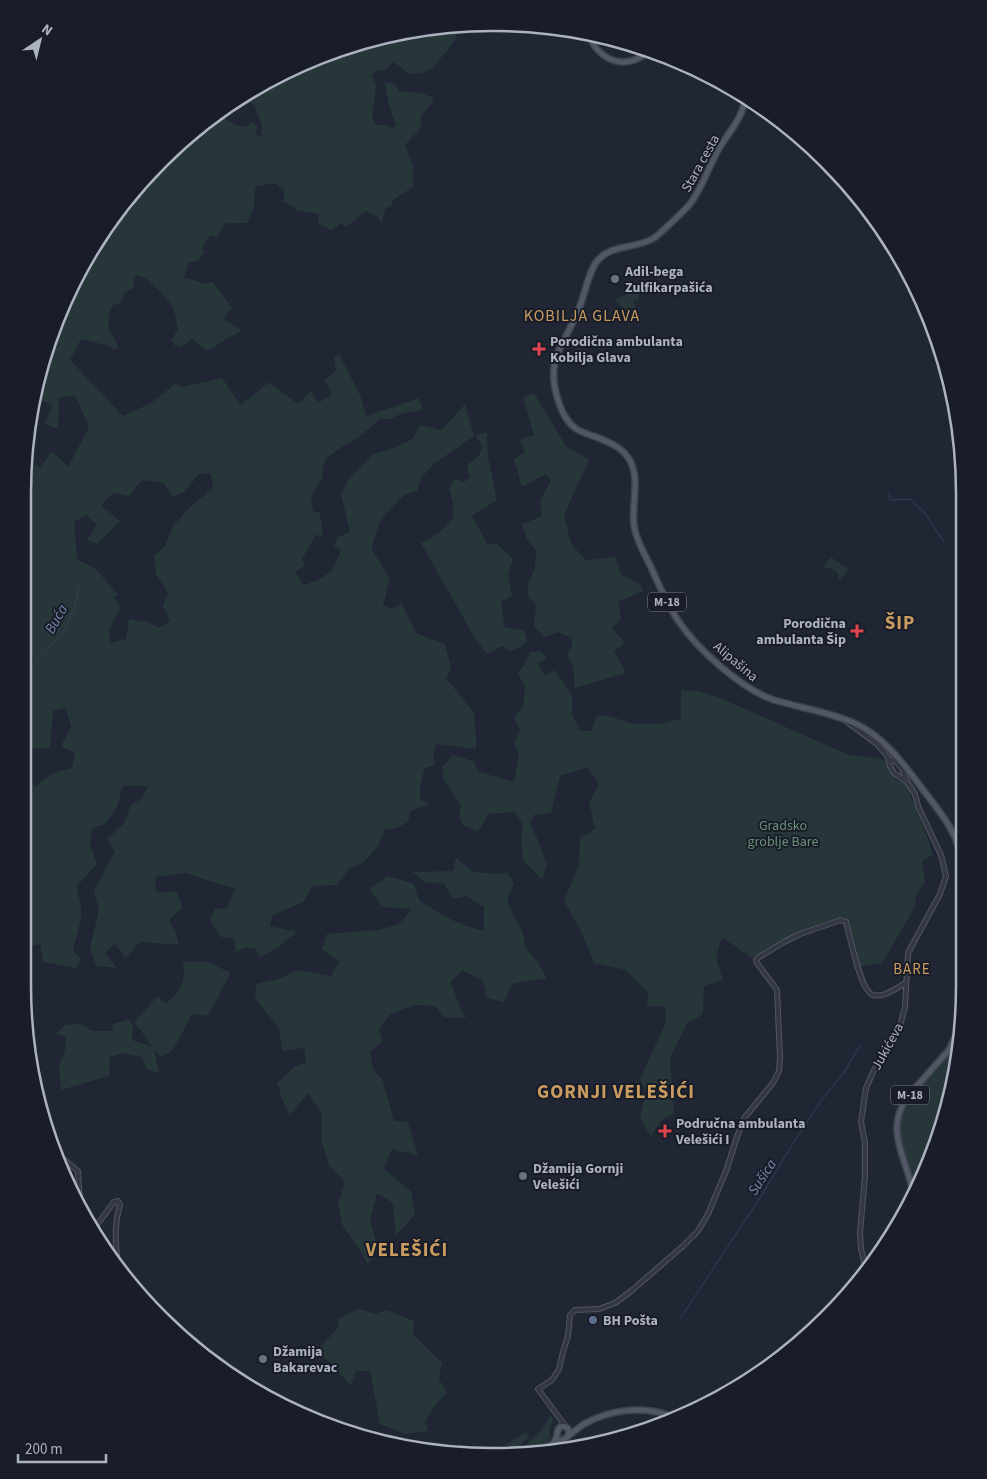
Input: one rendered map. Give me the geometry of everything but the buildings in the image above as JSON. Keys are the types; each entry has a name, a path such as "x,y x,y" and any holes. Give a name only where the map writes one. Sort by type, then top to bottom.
{"main road":[{"path":"591,42 611,61 628,62 642,56"},
{"name":"Stara cesta","path":"573,427 564,417 556,395 553,385 554,366 563,340 580,308 596,262 600,257 616,249 642,244 654,238 690,204 720,147 741,116 744,105"},
{"name":"Alipašina","path":"573,427 616,446 628,458 635,475 634,516 638,540 672,611 697,643 730,674 753,691 774,700 842,718 866,730 881,741 903,763 936,805 956,839"},
{"name":"M-18","path":"911,1183 897,1138 896,1125 898,1114 909,1095 949,1050 952,1043"},
{"path":"552,1444 567,1437 576,1429 598,1417 619,1412 656,1411 666,1414"},
{"path":"552,1444 556,1440 560,1427 576,1429"},
{"path":"567,1428 567,1437"},
{"path":"558,1435 562,1438 567,1437"}],"street":[{"name":"Jukićeva","path":"842,718 866,735 886,754 894,773 907,782"},
{"name":"Jukićeva","path":"863,1262 860,1233 865,1176 865,1143 861,1122 866,1088 874,1070 899,1030 905,1007 908,953 940,894 946,876 941,855 918,806 915,794 900,766 895,761 890,760"},
{"path":"567,1428 538,1389 552,1380 559,1369 568,1336 570,1315 575,1310 599,1309 615,1303 630,1292 698,1231 711,1209 744,1117 777,1076 780,1065 777,990 756,960 800,934 843,920 846,922 850,934 857,967 869,993 873,995 883,994 906,983"},
{"path":"65,1160 78,1170 79,1190"},
{"path":"98,1225 114,1202 119,1202 120,1205 116,1218 118,1254"},
{"path":"560,1419 560,1427"}],"green space":[{"path":"457,33 455,40 433,68 422,73 410,74 393,62 386,70 376,71 372,75 376,86 372,118 377,125 387,125 393,128 396,125 389,104 385,82 396,85 399,92 417,93 434,98 421,116 421,128 405,145 413,166 413,187 394,199 391,206 385,209 382,224 378,217 366,211 346,227 341,223 331,231 318,223 319,214 297,210 283,201 285,192 275,183 255,187 254,207 247,223 226,223 217,238 210,235 202,248 205,251 198,261 189,262 184,277 205,284 213,282 232,307 224,320 242,330 207,351 192,339 181,347 175,346 171,341 178,329 174,310 158,289 146,279 137,275 134,280 134,287 125,293 121,303 113,305 108,317 109,327 119,347 114,350 109,346 81,339 70,360 123,416 151,403 175,384 181,387 222,378 241,405 269,382 298,404 311,390 318,403 332,394 325,380 336,370 334,358 339,354 360,395 366,416 419,398 423,410 403,413 390,419 380,419 358,438 327,457 322,479 311,496 313,511 320,513 323,536 316,535 302,559 305,566 295,572 304,585 320,579 332,570 341,551 334,546 338,537 350,532 341,494 349,479 373,454 392,449 412,439 420,425 442,430 465,404 474,436 434,464 422,477 417,491 404,495 381,519 371,548 390,578 383,606 393,609 401,603 416,633 445,644 451,668 446,678 474,713 476,749 436,744 433,755 435,765 425,768 420,786 420,799 430,804 411,811 408,822 397,828 385,829 378,846 364,862 349,869 337,885 313,886 303,902 272,916 270,926 297,932 279,947 261,957 254,948 244,948 236,952 233,938 221,937 210,920 215,909 227,908 235,889 185,873 155,877 156,893 176,891 183,907 169,920 179,945 140,942 126,958 115,944 105,953 117,968 96,966 90,948 99,910 94,890 115,852 107,839 125,822 130,806 142,798 148,786 123,786 116,810 104,825 92,828 90,845 97,864 77,886 81,919 73,951 81,958 77,968 43,962 40,944 31,946 31,783 35,786 53,773 72,768 75,753 61,746 71,727 66,708 53,711 50,748 31,749 32,464 40,467 52,451 68,467 89,427 75,395 59,398 58,429 45,424 52,406 41,399 44,387 47,385 45,383 47,374 66,317 79,289 93,262 127,212 167,167 189,146 224,118 238,126 245,127 252,121 257,127 256,134 261,137 262,126 254,104 247,103 289,79 345,56 403,40","holes":["200,473 211,474 213,488 191,506 173,526 165,546 154,556 156,574 168,593 163,606 170,621 159,628 148,622 129,619 126,639 111,643 109,630 121,608 114,597 118,595 96,569 77,559 74,522 86,515 97,525 87,540 97,544 120,521 101,505 113,493 129,496 142,480 164,483 173,497 185,491"]},
{"path":"639,292 639,299 633,302 637,309 633,311 628,312 614,300 628,294"},
{"path":"534,393 566,446 589,460 564,515 571,543 585,560 615,557 621,574 641,585 643,591 618,602 621,619 612,628 625,643 614,651 626,673 575,688 573,667 567,653 572,648 572,638 558,632 545,637 534,627 536,605 527,595 528,583 535,569 536,550 527,540 522,524 542,516 540,500 551,481 546,474 522,487 514,459 525,452 520,440 534,435 523,397"},
{"path":"487,432 488,457 497,500 472,516 488,545 496,543 513,559 508,574 512,596 501,602 505,628 524,630 527,641 521,647 509,651 502,646 487,654 476,640 421,543 437,534 453,519 453,503 449,488 455,479 464,482 470,477 467,465 479,456 482,446 475,435"},
{"path":"831,557 849,570 839,581 838,573 823,567"},
{"name":"Gradsko groblje Bare","path":"540,651 547,658 538,663 544,675 555,670 572,696 572,715 581,731 592,731 596,716 608,716 634,724 659,724 681,719 681,690 699,691 720,698 849,755 879,758 886,761 896,780 905,784 909,791 933,855 922,861 925,882 916,895 915,907 882,963 857,967 850,928 844,916 792,935 752,958 722,937 716,958 723,980 704,986 703,1014 687,1024 670,1058 674,1114 661,1120 651,1137 640,1118 646,1093 640,1079 666,1022 665,1006 647,1006 648,992 626,970 594,963 582,933 564,901 579,864 580,838 595,829 589,803 599,784 587,767 560,776 551,813 534,815 530,824 547,865 542,880 523,860 521,842 523,823 514,812 489,814 478,832 463,825 459,816 461,805 444,781 442,767 453,755 473,761 479,772 514,782 519,755 514,743 520,730 514,718 523,707 525,687 518,673 525,664 530,652"},
{"path":"456,858 473,872 497,874 507,872 514,883 507,899 514,917 522,930 526,948 539,964 547,979 512,984 504,1002 487,998 483,981 462,970 451,982 466,1018 444,1017 435,1006 414,1005 391,1014 379,1029 383,1042 370,1051 373,1069 383,1081 394,1121 408,1122 418,1156 392,1149 384,1169 411,1191 415,1214 396,1236 393,1203 377,1193 370,1221 378,1247 368,1265 358,1247 343,1227 338,1204 345,1181 329,1166 321,1139 322,1114 308,1093 290,1115 277,1083 294,1067 306,1062 304,1048 282,1051 279,1028 255,998 256,984 279,979 297,970 331,976 339,962 322,949 327,934 377,930 398,925 412,909 382,907 369,889 388,876 414,884 419,900 442,915 458,923 484,931 484,907 467,896 453,899 444,884 425,882 412,872 453,871"},
{"path":"183,962 208,962 231,973 208,1016 192,1014 173,1050 161,1057 154,1049 159,1074 146,1068 142,1057 122,1053 110,1057 109,1076 61,1090 59,1066 65,1051 66,1037 56,1034 65,1025 80,1024 93,1031 112,1031 113,1024 129,1019 133,1025 132,1040 153,1047 134,1022 158,996 166,1004 175,994 183,981"},
{"path":"951,1049 940,1105 921,1162 913,1179 900,1144 898,1131 900,1120 908,1102 938,1069"},
{"path":"359,1309 375,1314 387,1310 414,1321 413,1334 442,1363 439,1379 447,1393 436,1404 425,1422 428,1431 406,1434 380,1424 370,1371 356,1371 351,1386 331,1363 315,1352 337,1329 339,1318"},
{"path":"551,1415 552,1421 548,1441 543,1445 524,1447 542,1429"},
{"path":"525,1432 529,1437 517,1447 501,1448"}],"waterway":[{"name":"Sušica","path":"889,493 890,500 910,499 924,512 944,542"},
{"name":"Buća","path":"31,669 63,632 74,609 79,588"},
{"name":"Sušica","path":"680,1319 760,1198 790,1148 821,1101 845,1071 860,1045"}],"place":[{"name":"Adil-bega Zulfikarpašića","path":"615,279"},
{"name":"Porodična ambulanta Kobilja Glava","path":"539,349"},
{"name":"Porodična ambulanta Šip","path":"857,631"},
{"name":"Područna ambulanta Velešići I","path":"665,1131"},
{"name":"Džamija Gornji Velešići","path":"523,1176"},
{"name":"BH Pošta","path":"593,1320"},
{"name":"Džamija Bakarevac","path":"263,1359"}],"district":[{"name":"KOBILJA GLAVA","path":"582,315"},
{"name":"ŠIP","path":"900,622"},
{"name":"BARE","path":"912,969"},
{"name":"GORNJI VELEŠIĆI","path":"616,1091"},
{"name":"VELEŠIĆI","path":"407,1249"}]}
